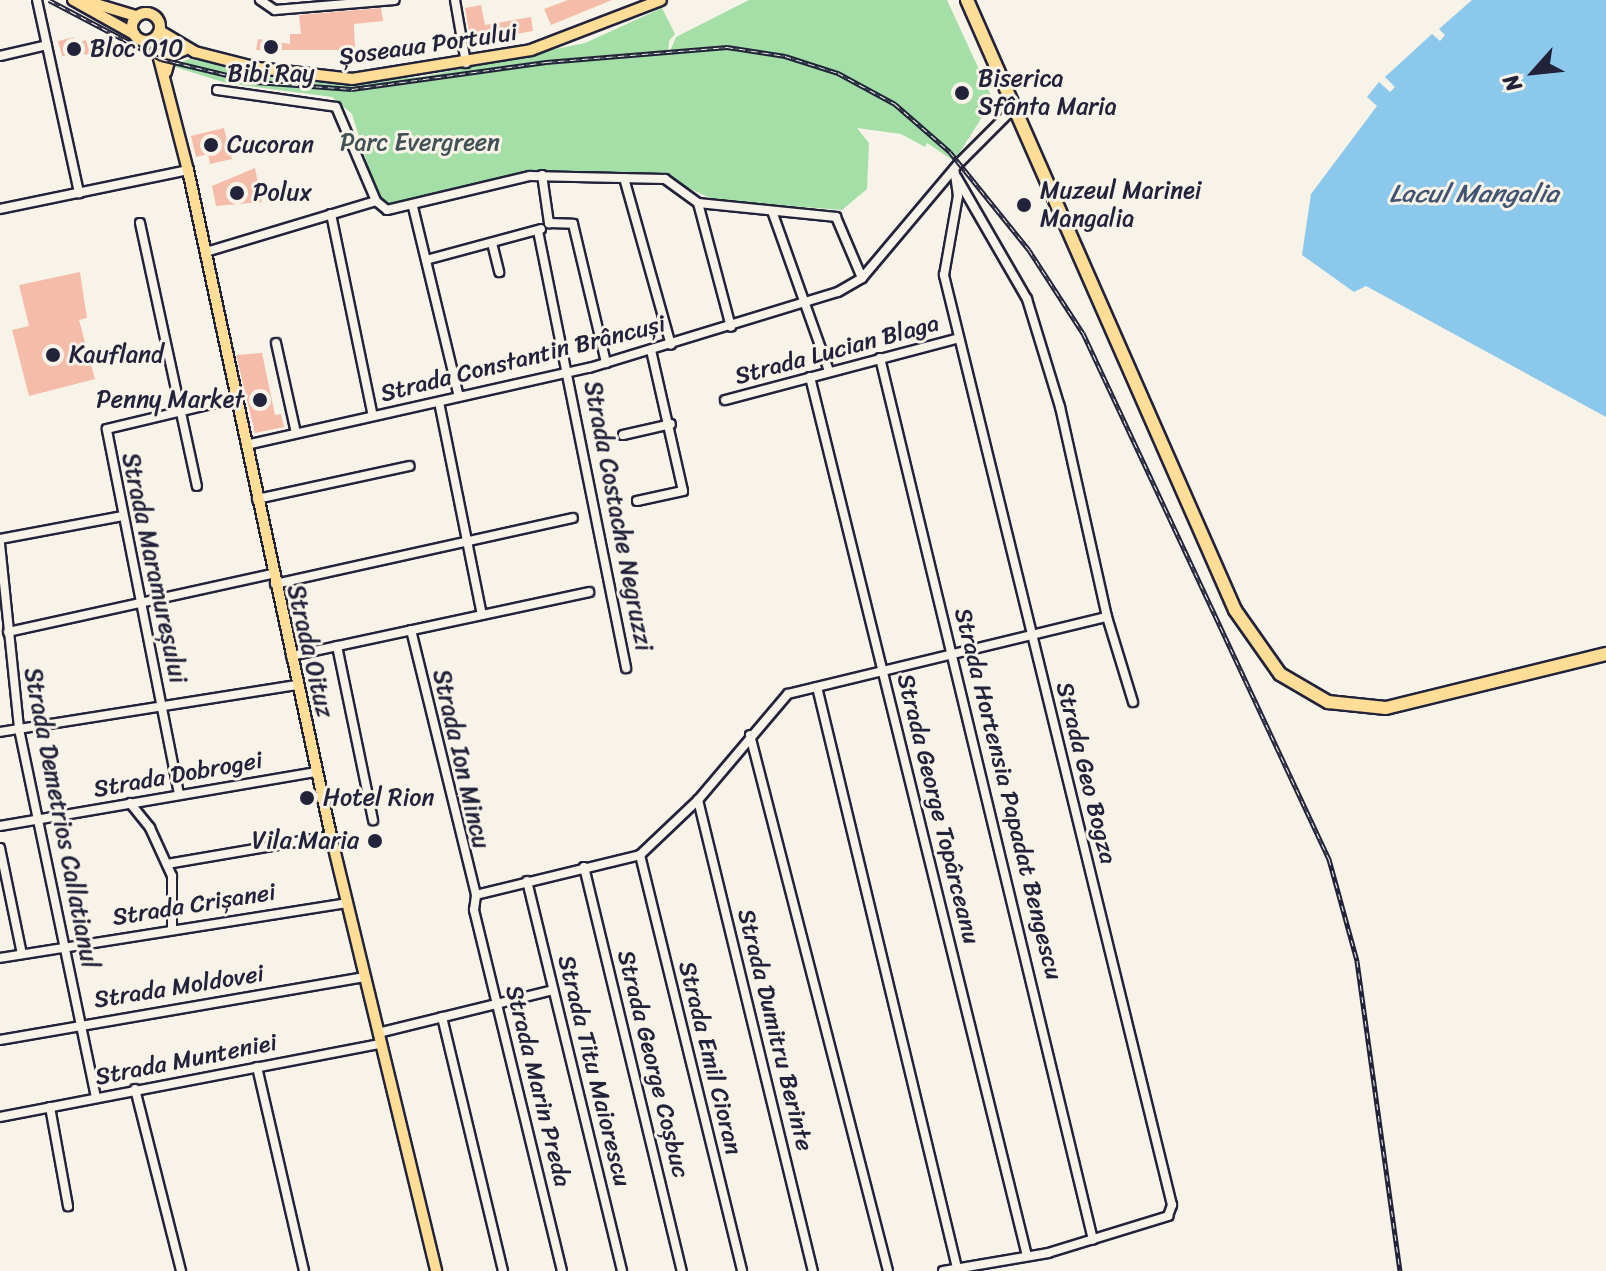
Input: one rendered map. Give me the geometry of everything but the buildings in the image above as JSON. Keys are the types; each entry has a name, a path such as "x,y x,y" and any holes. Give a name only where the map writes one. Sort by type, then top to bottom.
{"highway":[{"path":"967,0 1235,610 1280,674 1328,702 1386,708 1606,654"}],"main road":[{"path":"73,0 134,34 136,16"},
{"path":"84,0 136,16 154,15 151,0"},
{"name":"Șoseaua Portului","path":"134,34 157,35 189,51 331,79 466,63 577,37 661,0"},
{"name":"Strada Oituz","path":"154,15 316,772 436,1271"},
{"path":"166,78 171,55 189,51"}],"street":[{"path":"260,0 275,10 395,0"},
{"path":"455,0 466,63"},
{"path":"37,1 79,193"},
{"path":"0,56 47,45"},
{"path":"217,90 336,107 376,201 387,210 413,207 542,175 665,179 698,203 836,217 862,278 1014,108"},
{"path":"0,209 188,170"},
{"path":"955,174 1027,299 1060,407 1107,617 1133,702"},
{"name":"Strada Geo Bogza","path":"955,174 943,258 959,338 1030,636 1169,1189 1168,1216 1093,1240"},
{"path":"542,175 549,223"},
{"path":"624,178 671,345"},
{"path":"206,252 376,201"},
{"path":"698,203 731,327"},
{"path":"413,207 459,397"},
{"path":"772,211 829,371"},
{"path":"331,214 373,416"},
{"path":"140,223 184,410 197,486"},
{"path":"426,260 538,231 549,223 573,224 606,363"},
{"path":"538,231 570,373"},
{"path":"492,243 499,272"},
{"name":"Strada Constantin Brâncuși","path":"246,445 570,373 731,327 805,302 862,278"},
{"name":"Strada Lucian Blaga","path":"725,400 959,338"},
{"path":"276,343 296,433"},
{"path":"637,501 683,491 671,424 651,350"},
{"name":"Strada Hortensia Papadat Bengescu","path":"880,358 1093,1240"},
{"name":"Strada Costache Negruzzi","path":"570,373 626,668"},
{"name":"Strada George Topârceanu","path":"810,377 1026,1252"},
{"name":"Strada Maramureșului","path":"179,794 107,429 236,398"},
{"path":"439,402 482,615"},
{"path":"623,435 671,424"},
{"path":"257,499 409,466"},
{"path":"0,542 123,516"},
{"path":"8,632 141,603 467,542 573,518"},
{"name":"Strada Demetrios Callatianul","path":"0,542 19,729 96,1097"},
{"path":"291,656 589,592"},
{"path":"476,895 640,855 698,800 781,697 1107,617"},
{"name":"Strada Ion Mincu","path":"411,630 476,895"},
{"path":"337,646 373,820"},
{"path":"0,732 297,685"},
{"path":"817,687 957,1268"},
{"path":"750,735 888,1271"},
{"name":"Strada Dobrogei","path":"0,826 316,772"},
{"name":"Strada Dumitru Berinte","path":"698,800 813,1271"},
{"path":"130,803 167,864 174,893 172,927"},
{"path":"167,864 331,836"},
{"path":"0,848 22,954"},
{"name":"Strada Emil Cioran","path":"640,855 742,1271"},
{"name":"Strada George Coșbuc","path":"584,867 682,1271"},
{"name":"Strada Titu Maiorescu","path":"527,881 622,1271"},
{"name":"Strada Marin Preda","path":"476,895 474,910 562,1271"},
{"name":"Strada Crișanei","path":"0,958 172,927 346,903"},
{"name":"Strada Moldovei","path":"0,1040 81,1023 365,977"},
{"name":"Strada Munteniei","path":"0,1117 257,1067 379,1039 442,1017 553,990"},
{"path":"442,1017 503,1271"},
{"path":"257,1067 304,1271"},
{"path":"135,1089 181,1271"},
{"path":"50,1107 68,1206"},
{"path":"943,1271 1026,1252 1048,1253 1093,1240"}],"green space":[{"name":"Parc Evergreen","path":"749,0 947,0 993,100 954,161 927,143 925,147 901,134 857,128 869,143 867,189 842,210 714,200 674,181 641,175 531,172 392,208 378,198 352,114 332,97 226,83 172,66 189,59 322,82 421,77 585,43 662,8 675,34 669,41 668,56 676,37"}],"water":[{"name":"Lacul Mangalia","path":"1472,0 1606,0 1606,417 1366,286 1354,292 1302,255 1311,194 1377,106 1367,97 1379,82 1390,92 1395,87 1385,77 1432,34 1440,41 1445,35 1439,29"}],"railway":[{"path":"49,0 161,59 256,82 352,89 546,62 727,47 785,56 838,73 895,104 950,152 1029,250 1083,333 1329,859 1357,961 1400,1271"}],"place":[{"name":"Bibi Ray","path":"271,47"},
{"name":"Bloc O10","path":"74,49"},
{"name":"Biserica Sfânta Maria","path":"962,93"},
{"name":"Cucoran","path":"211,145"},
{"name":"Polux","path":"237,193"},
{"name":"Muzeul Marinei Mangalia","path":"1024,205"},
{"name":"Kaufland","path":"53,355"},
{"name":"Penny Market","path":"260,400"},
{"name":"Hotel Rion","path":"307,798"},
{"name":"Vila Maria","path":"375,841"}]}
